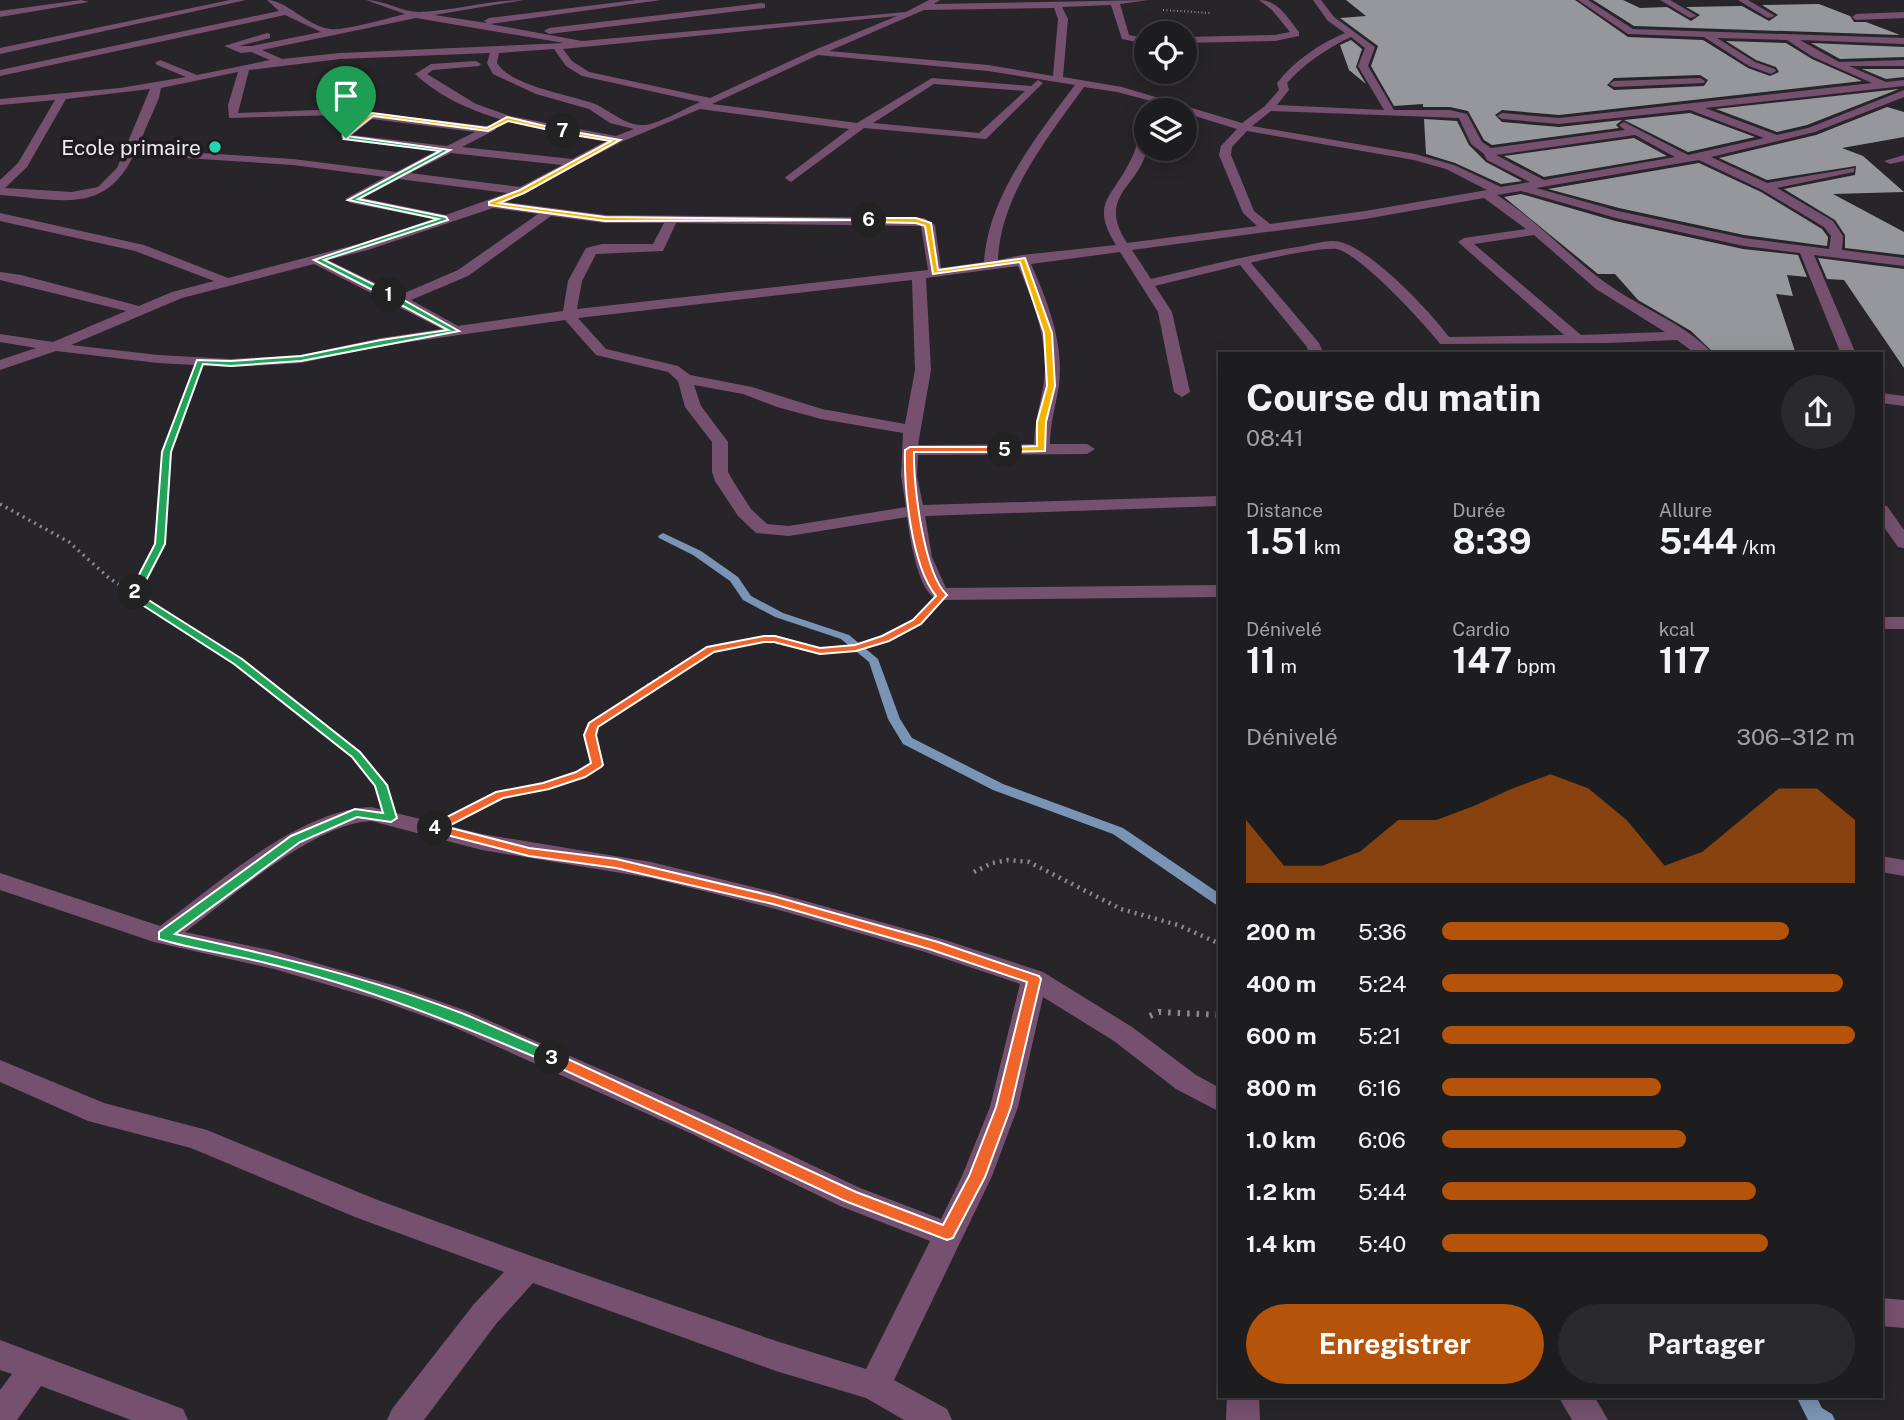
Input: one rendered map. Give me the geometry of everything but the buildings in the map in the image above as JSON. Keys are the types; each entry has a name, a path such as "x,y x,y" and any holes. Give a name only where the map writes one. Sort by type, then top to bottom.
{"street":[{"path":"0,51 242,0"},
{"path":"271,0 310,25 330,32"},
{"path":"373,2 407,0"},
{"path":"310,25 229,46 241,50 252,49 416,15 520,0"},
{"path":"469,26 527,15 657,0"},
{"path":"0,365 54,347 177,295 317,260 491,204 522,191 617,140 936,0"},
{"path":"0,102 156,86 281,62 416,51 495,51 558,47 917,10 1035,3 1117,6 1145,0"},
{"path":"1263,0 1275,8 1296,34"},
{"path":"1317,0 1323,10 1370,47 1363,66 1391,113"},
{"path":"1582,0 1627,31 1904,41"},
{"path":"1664,0 1693,16"},
{"path":"1742,0 1771,16"},
{"path":"0,14 85,2"},
{"path":"373,2 416,15 469,26 533,33 582,44"},
{"path":"533,33 702,13 758,3 786,24"},
{"path":"1057,5 1063,19 1058,79"},
{"path":"690,6 702,13"},
{"path":"1117,6 1125,37 1134,39"},
{"path":"0,73 287,12"},
{"path":"1856,18 1904,15"},
{"path":"1197,40 1308,33"},
{"path":"1321,33 1349,33"},
{"path":"1269,108 1284,90 1282,83 1289,75 1333,41 1349,33"},
{"path":"1707,35 1752,64 1771,71"},
{"path":"1790,38 1834,64 1884,84"},
{"path":"1864,40 1879,51 1904,61"},
{"path":"558,47 562,56 579,72 704,103 861,126 982,136 1034,89 1043,76"},
{"path":"252,49 281,62"},
{"path":"495,51 492,63 497,72 540,92 593,107 614,121 645,128"},
{"path":"815,52 988,68 1082,83 1151,97 1247,128 1415,156 1450,167 1493,193 1604,288 1683,335 1704,352"},
{"path":"1834,64 1904,61"},
{"path":"160,63 194,77"},
{"path":"492,63 431,67 420,74 472,106 507,119 617,140"},
{"path":"245,67 233,104 233,116 341,112 488,130"},
{"path":"1679,71 1738,100"},
{"path":"791,178 817,155 932,81 1034,89"},
{"path":"991,264 989,253 993,233 1018,178 1082,83"},
{"path":"1503,116 1559,121 1904,83"},
{"path":"1614,85 1710,86"},
{"path":"0,188 86,195 102,190 122,169 154,98 156,86"},
{"path":"0,188 23,165 63,96"},
{"path":"0,338 54,347 200,361 231,363 301,359 381,342 623,307 927,274 1022,259 1263,229 1493,193 1693,157 1811,130 1901,97"},
{"path":"1688,106 1775,138"},
{"path":"1293,251 1263,229 1250,213 1225,155 1227,146 1247,128 1255,114 1269,108 1450,113 1462,116 1477,144 1489,152 1491,158 1541,183"},
{"path":"372,114 345,136 346,138 574,163"},
{"path":"1607,116 1636,132 1766,187 1829,224 1837,236 1835,254"},
{"path":"446,219 352,200 507,119"},
{"path":"1489,152 1636,132"},
{"path":"131,146 169,154 293,162 522,191"},
{"path":"1891,161 1904,158"},
{"path":"1136,161 1113,195 1112,225 1165,312 1182,392"},
{"path":"1766,187 1850,170"},
{"path":"1521,188 1663,225 1744,242 1904,262"},
{"path":"491,204 605,219 924,222 929,225 923,370 912,430 909,476 923,557 938,593 1218,591"},
{"path":"400,300 463,272 549,212"},
{"path":"0,217 139,248 225,281"},
{"path":"672,219 658,248 601,248 591,251 575,281 569,315 601,352 673,369 685,379 747,390 783,404 821,414 912,430"},
{"path":"1537,231 1464,242 1577,339"},
{"path":"1148,284 1243,261 1343,245 1424,316 1443,347 1683,335"},
{"path":"1806,251 1848,352"},
{"path":"1022,259 1041,310 1051,355 1051,386 1041,429 1042,449"},
{"path":"317,260 400,300 456,331"},
{"path":"1243,261 1271,291 1298,329 1314,345 1316,352"},
{"path":"0,276 21,279 141,311"},
{"path":"1547,340 1558,352"},
{"path":"685,379 693,407 720,442 719,464 724,481 744,512 762,529 789,531 915,511 1218,501"},
{"path":"1883,398 1904,401"},
{"path":"910,450 1087,449"},
{"path":"1883,513 1904,543"},
{"path":"1883,519 1904,519"},
{"path":"1883,624 1904,623"},
{"path":"163,936 296,839 355,813 391,818 494,845 651,870 773,900 933,945 1034,979 1123,1034 1186,1082 1218,1100"},
{"path":"1883,864 1904,868"},
{"path":"0,881 163,936 274,960 387,993 458,1018 700,1125 850,1197 947,1234"},
{"path":"874,1386 977,1177 1004,1107 1034,979"},
{"path":"0,1070 99,1113 197,1138 365,1208 528,1268 776,1356 874,1386 935,1420"},
{"path":"404,1420 477,1324 528,1268"},
{"path":"1883,1312 1904,1314"},
{"path":"0,1354 171,1420"},
{"path":"0,1417 36,1368"},
{"path":"1243,1398 1244,1420"},
{"path":"1575,1398 1591,1420"}],"path":[{"path":"1117,6 1213,13"},
{"path":"133,594 160,544 167,452 200,361"},
{"path":"0,504 69,542 108,578 238,662 356,755 381,785 391,818"},
{"path":"435,828 500,795 545,786 581,774 597,765 590,735 593,725 711,650 764,639 775,639 820,651 856,648 886,639 917,622 942,595"},
{"path":"974,872 992,863 1008,860 1029,862 1121,909 1178,925 1218,943"},
{"path":"1123,1034 1144,1018 1159,1012 1218,1015"}],"waterway":[{"path":"663,536 697,553 734,579 747,598 779,615 845,637 874,661 894,719 907,741 998,787 1118,831 1218,900"},
{"path":"1806,1398 1815,1414 1825,1420"}],"place":[{"name":"Ecole primaire","path":"215,147"}],"route":[{"path":"372,114 488,130 507,119 617,140 522,191 491,204 605,219 916,220 929,225 935,273 1022,259 1031,278 1048,333 1051,355 1051,386 1041,429 1042,449 910,450 909,476 923,557 938,593 942,595 917,622 886,639 856,648 820,651 775,639 764,639 711,650 593,725 590,735 597,765 581,774 545,786 500,795 435,828 529,852 651,870 773,900 933,945 1034,979 1004,1107 977,1177 947,1234 850,1197 700,1125 458,1018 387,993 274,960 163,936 296,839 355,813 391,818 381,785 356,755 238,662 133,594 160,544 167,452 200,361 231,363 301,359 381,342 456,331 400,300 317,260 446,219 352,200 447,150 346,138 345,136 372,114"}]}
